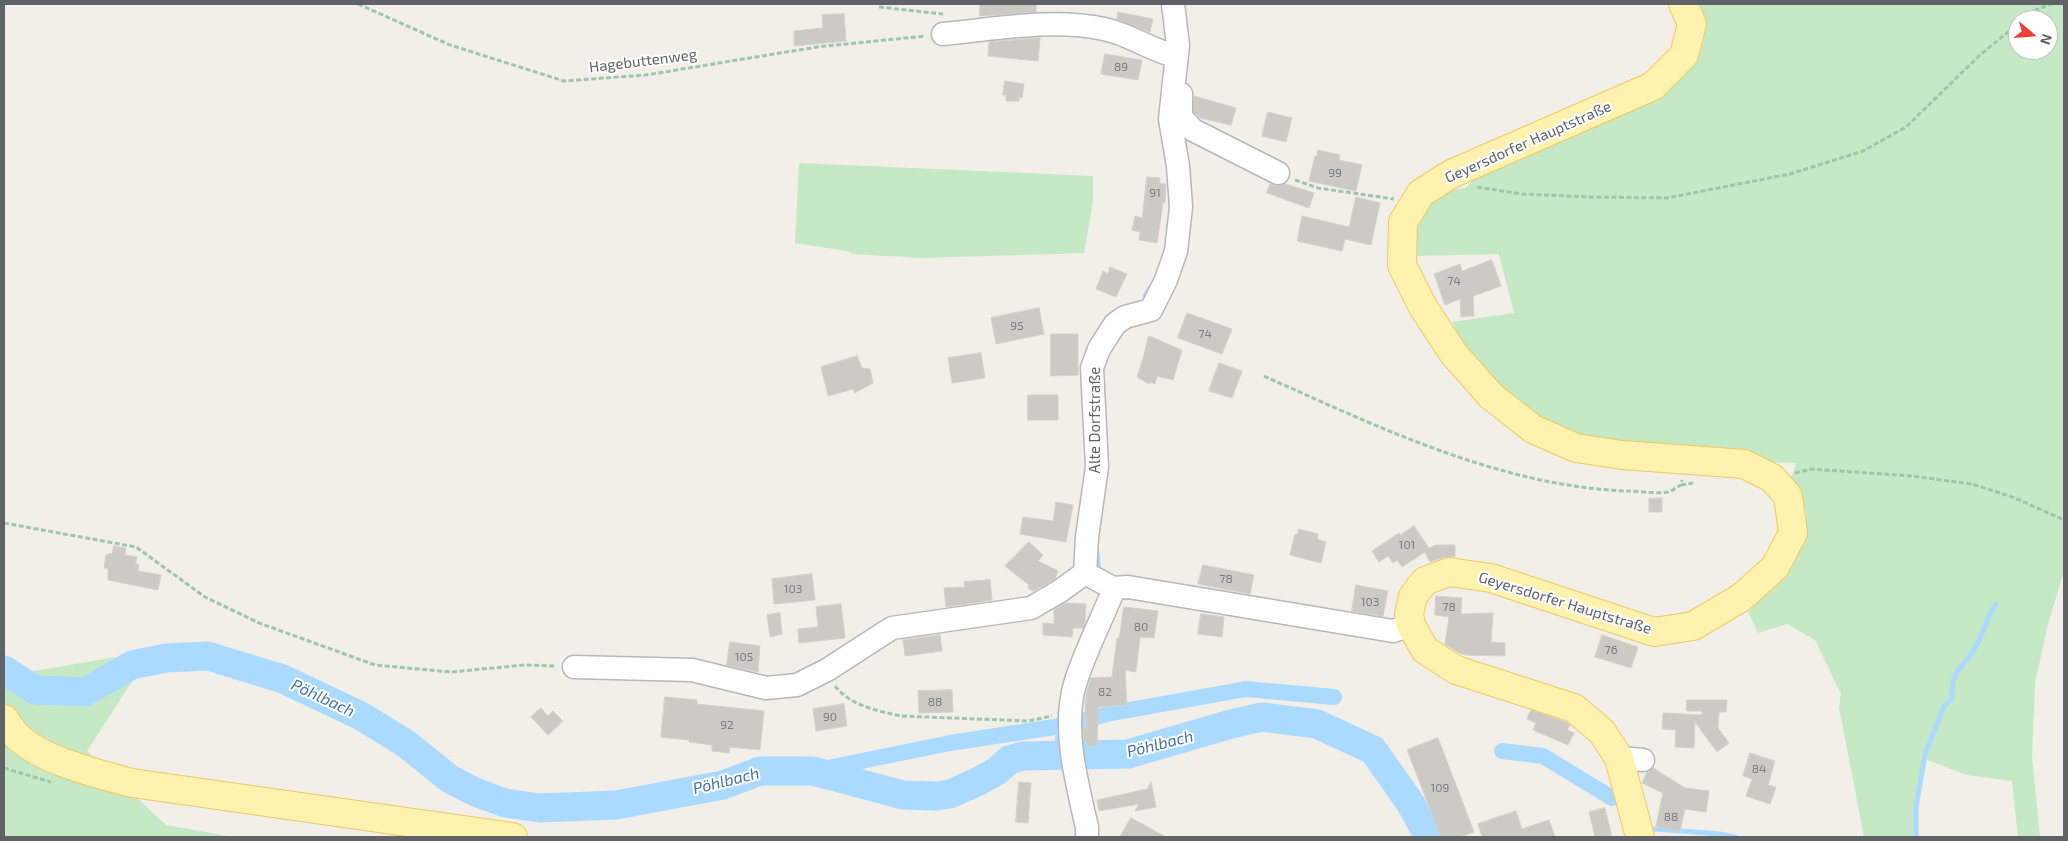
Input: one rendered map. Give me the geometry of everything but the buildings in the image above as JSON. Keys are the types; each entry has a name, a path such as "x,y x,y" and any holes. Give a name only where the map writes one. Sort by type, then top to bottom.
{"main road":[{"name":"Geyersdorfer Hauptstraße","path":"1411,625 1409,614 1413,596 1425,581 1449,572 1491,578 1654,632 1693,626 1742,597 1775,567 1793,533 1788,496 1772,478 1744,464 1622,455 1576,448 1533,429 1491,396 1453,353 1423,307 1402,265 1403,222 1421,193 1451,174 1653,86 1684,54 1692,24 1683,4"},
{"path":"1411,625 1425,650 1456,670 1574,708 1602,732 1631,759 1640,837"},
{"path":"4,719 18,738 44,754 90,771 132,783 513,837"}],"street":[{"name":"Alte Dorfstraße","path":"1085,573 1087,537 1097,467 1092,368 1099,349 1114,324 1125,317 1151,310 1166,280 1176,251 1181,207 1178,166 1170,119 1178,44 1173,4"},
{"path":"943,34 1072,24 1107,29 1143,43 1175,61 1180,85 1181,117 1193,130 1278,174"},
{"path":"574,667 692,670 766,688 797,685 827,670 892,628 1031,608 1060,591 1085,573 1113,588 1128,586 1393,631 1411,625"},
{"path":"1087,837 1087,827 1062,716 1113,588"}],"path":[{"name":"Hagebuttenweg","path":"358,4 450,45 564,81 646,75 817,47 943,34"},
{"path":"2035,10 2050,4"},
{"path":"1471,187 1528,194 1667,198 1790,174 1863,151 1906,127 1980,55 2008,32"},
{"path":"1278,174 1318,188 1393,199"},
{"path":"1264,376 1396,435 1511,473 1561,485 1669,492 1681,485 1682,474 1674,459"},
{"path":"1772,478 1811,469 1912,476 1972,484 2015,498 2064,520"},
{"path":"4,523 136,547 206,597 259,622 375,665 452,672 525,665 574,667"},
{"path":"827,670 830,679 846,698 901,716 1028,721 1062,716"}],"green space":[{"path":"1697,4 2064,4 2064,571 2048,624 2035,683 2032,757 2040,837 2018,837 2012,781 1967,775 1925,759 1916,807 1916,837 1864,837 1839,707 1841,694 1815,640 1787,624 1758,633 1748,612 1782,578 1803,536 1806,512 1800,493 1788,480 1793,473 1796,463 1767,462 1568,435 1519,408 1450,338 1456,330 1452,322 1514,313 1499,254 1412,256 1413,222 1439,191 1466,188 1479,173 1680,78 1696,60 1701,50 1704,37 1703,23"},
{"path":"799,163 1093,176 1093,201 1084,253 923,258 853,254 847,251 795,243"},
{"path":"152,651 87,751 166,825 234,837 4,837 4,676"}],"waterway":[{"path":"1145,296 1150,288"},
{"path":"1097,553 1099,572"},
{"path":"1916,837 1916,807 1925,755 1944,706 1952,699 1952,688 1957,672 1975,649 1996,604"},
{"name":"Pöhlbach","path":"4,670 35,690 85,692 132,665 166,658 208,656 283,679 361,716 405,743 450,779 475,792 505,803 540,808 616,805 723,785 760,771 813,771 903,795 936,796 950,794 977,782 997,771 1009,760 1023,756 1128,754 1231,724 1262,717 1317,724 1373,750 1411,804 1429,837"},
{"path":"813,771 950,743 1061,726 1107,714 1246,689 1334,697"},
{"path":"1056,756 1060,712"},
{"path":"1502,751 1543,756 1612,798"},
{"path":"1654,829 1720,834 1735,837"}]}
